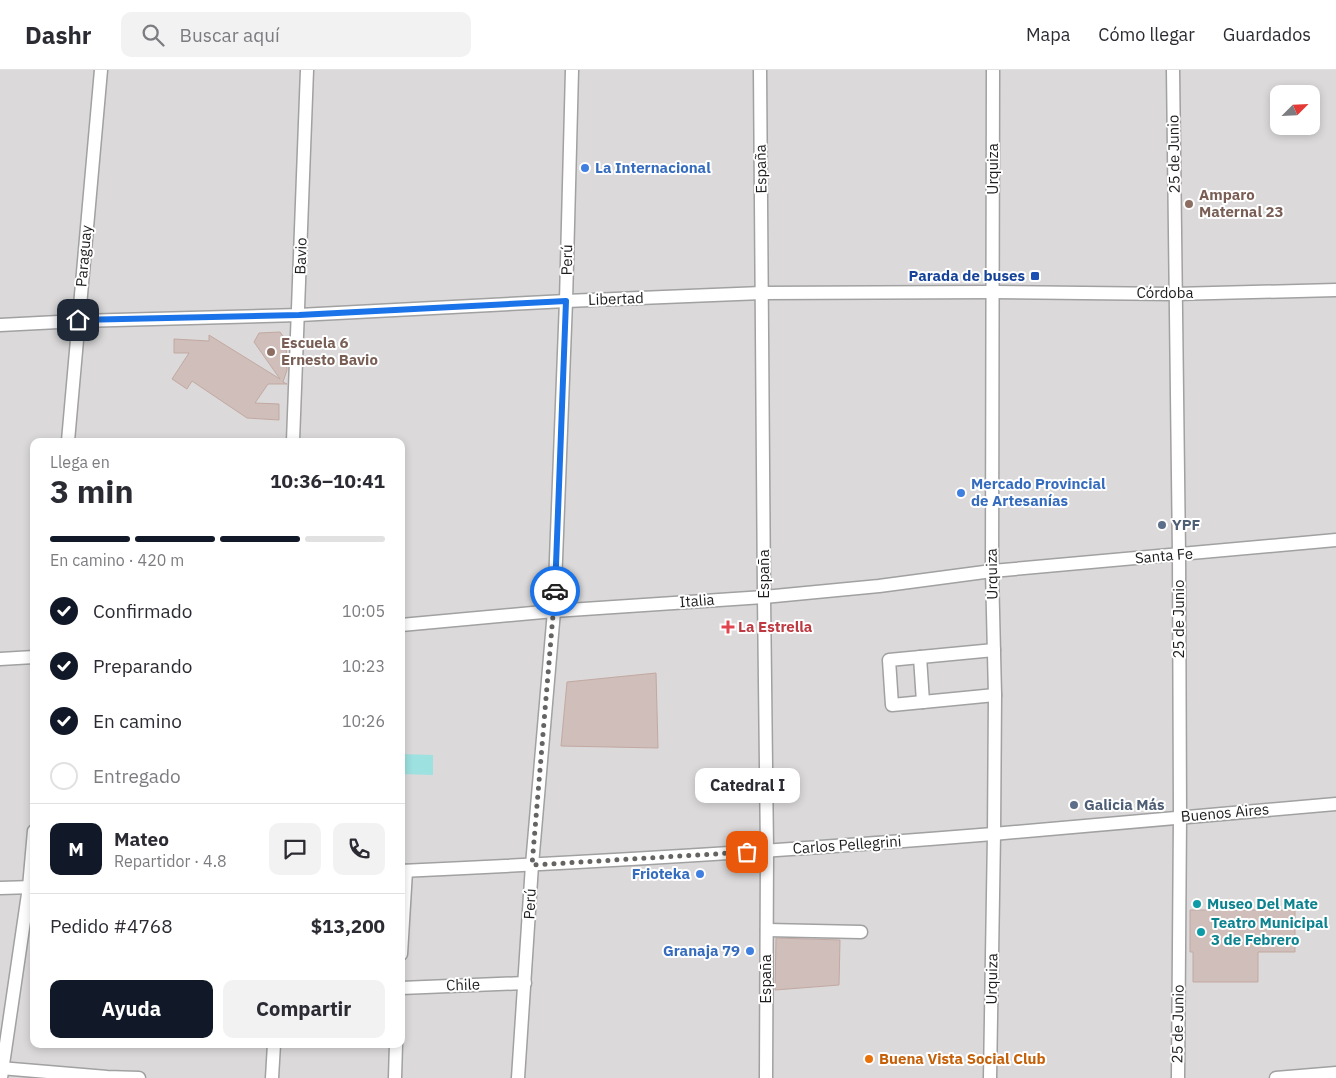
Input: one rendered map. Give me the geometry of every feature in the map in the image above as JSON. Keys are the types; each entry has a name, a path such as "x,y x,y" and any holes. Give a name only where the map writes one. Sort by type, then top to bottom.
{"street":[{"name":"Paraguay","path":"68,438 101,70"},
{"name":"Bavio","path":"293,438 307,70"},
{"name":"Perú","path":"518,1078 532,865 554,611 566,301 572,70"},
{"name":"España","path":"760,70 767,851 766,1078"},
{"name":"Urquiza","path":"990,1078 995,695 992,571 993,70"},
{"name":"25 de Junio","path":"1173,70 1180,817 1178,1078"},
{"name":"Córdoba","path":"994,292 1174,294 1336,290"},
{"name":"Libertad","path":"0,325 78,320 299,315 762,293 994,292"},
{"name":"Santa Fe","path":"992,571 1336,540"},
{"name":"Italia","path":"405,625 554,611 764,597 879,586 992,571"},
{"path":"994,650 889,660 892,705 995,695"},
{"path":"0,659 30,657"},
{"path":"920,657 923,702"},
{"name":"Buenos Aires","path":"994,834 1336,804"},
{"name":"Carlos Pellegrini","path":"405,871 767,851 994,834"},
{"path":"0,888 30,887"},
{"path":"30,893 1,1071 139,1078"},
{"path":"766,930 861,932"},
{"name":"Chile","path":"405,988 525,983"},
{"path":"272,1078 274,1048"},
{"path":"395,1078 396,1048"},
{"path":"1276,1078 1336,1073"}],"shaded area":[{"path":"0,70 1336,70 1336,1078 0,1078"}],"water":[{"path":"405,754 433,755 433,775 405,774"}],"building":[{"path":"280,332 286,340 287,370 283,382 287,384 268,384 255,403 279,404 279,420 247,418 192,381 187,389 172,379 189,353 174,353 174,339 209,341 209,335 280,379 254,342 259,333"},
{"path":"656,673 658,748 561,746 567,682"},
{"path":"1190,910 1295,910 1295,952 1258,952 1258,982 1193,982 1193,952 1190,952"},
{"path":"776,938 840,940 839,985 775,990"}],"way so far":[{"path":"555,591 532,865 747,852"}],"place":[{"name":"La Internacional","path":"585,168"},
{"name":"Amparo Maternal 23","path":"1189,204"},
{"name":"Parada de buses","path":"1035,276"},
{"name":"Escuela 6 Ernesto Bavio","path":"271,352"},
{"name":"Mercado Provincial de Artesanías","path":"961,493"},
{"name":"YPF","path":"1162,525"},
{"name":"La Estrella","path":"728,627"},
{"name":"Galicia Más","path":"1074,805"},
{"name":"Catedral I","path":"747,852"},
{"name":"Frioteka","path":"700,874"},
{"name":"Museo Del Mate","path":"1197,904"},
{"name":"Teatro Municipal 3 de Febrero","path":"1201,932"},
{"name":"Granaja 79","path":"750,951"},
{"name":"Buena Vista Social Club","path":"869,1059"}],"route":[{"path":"78,320 299,315 566,301 555,591"}]}
